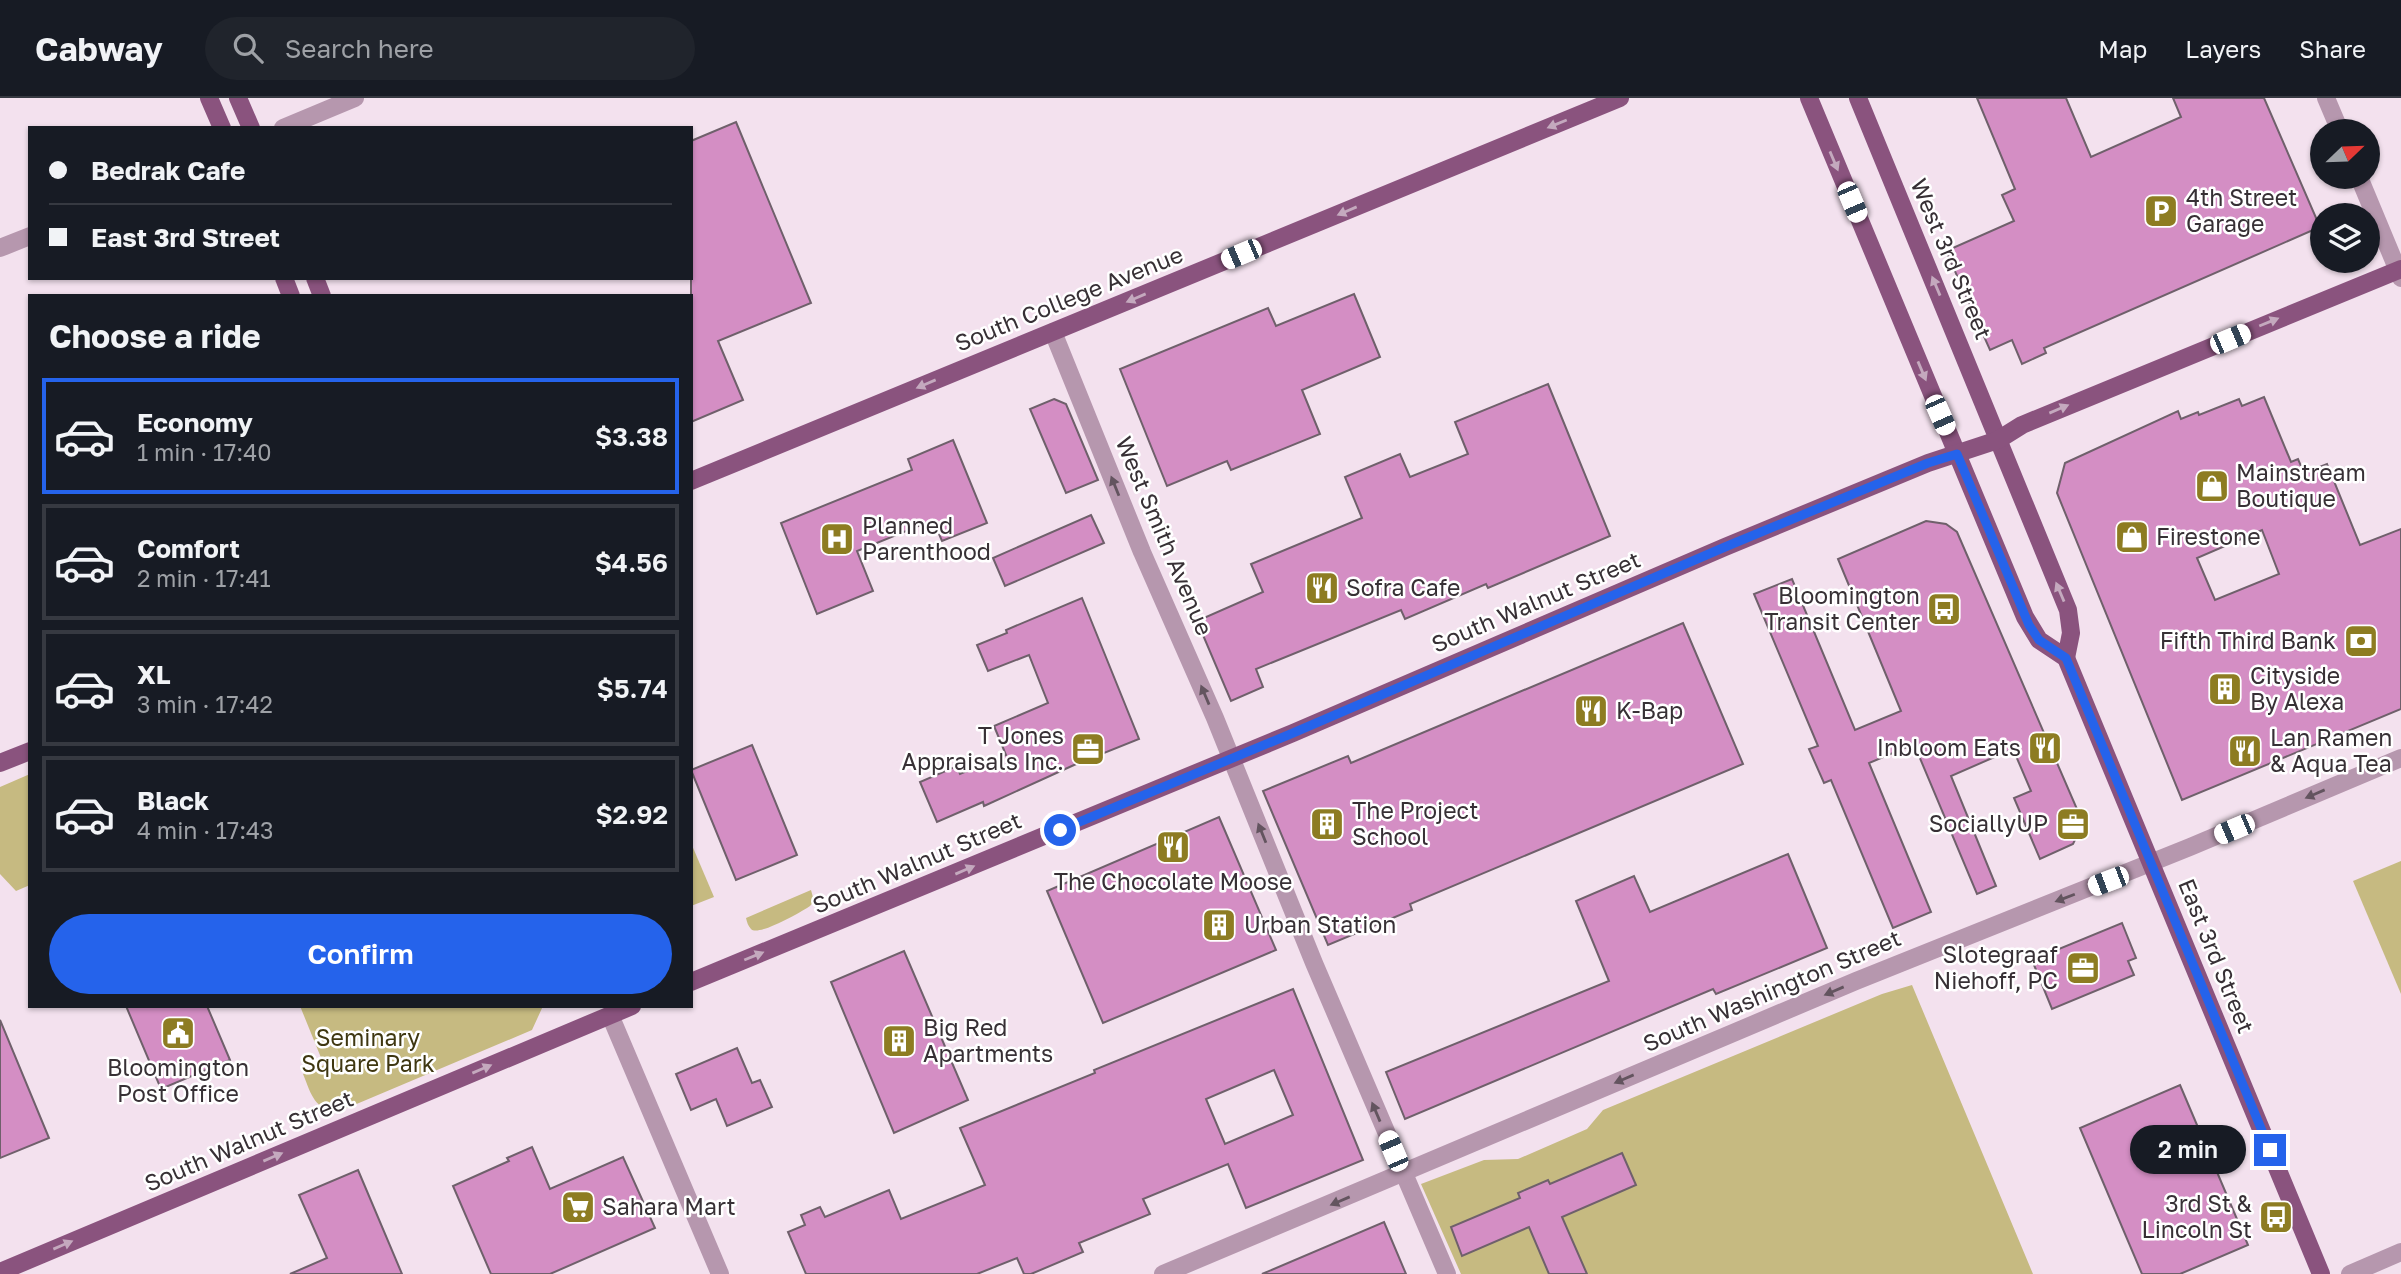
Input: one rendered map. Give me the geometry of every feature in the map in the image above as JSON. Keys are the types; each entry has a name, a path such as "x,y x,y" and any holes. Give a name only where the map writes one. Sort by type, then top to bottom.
{"main road":[{"path":"209,98 221,126"},
{"path":"238,98 250,126"},
{"name":"South College Avenue","path":"693,480 1620,98"},
{"path":"1809,98 2029,625 2039,640 2066,658"},
{"name":"West 3rd Street","path":"1858,98 1998,440"},
{"name":"South Walnut Street","path":"693,981 1293,733 1725,547 1928,463 1998,440 2022,425 2400,272"},
{"name":"East 3rd Street","path":"1998,440 2068,610 2071,627 2066,658 2321,1274"},
{"path":"0,763 28,752"},
{"name":"South Walnut Street","path":"0,1272 608,1011"}],"street":[{"path":"288,126 355,98"},
{"path":"2326,98 2335,119"},
{"path":"2364,189 2400,272"},
{"path":"0,248 28,237"},
{"name":"West Smith Avenue","path":"1053,332 1142,552 1231,757 1314,963 1447,1274"},
{"name":"South Washington Street","path":"1163,1274 1403,1175 1418,1166 1856,981 2151,863 2401,758"},
{"path":"608,1011 720,1274"},
{"path":"2350,1274 2401,1252"}],"green space":[{"path":"28,775 28,886 16,891 0,874 0,787"},
{"path":"693,848 714,897 693,905"},
{"path":"2401,861 2401,994 2353,881"},
{"path":"811,890 814,901 805,909 762,930 755,931 749,927 746,918"},
{"path":"1912,985 2033,1274 1461,1274 1421,1184 1484,1160 1518,1159 1587,1129 1603,1110 1882,994"},
{"name":"Seminary Square Park","path":"301,1008 542,1008 532,1030 340,1111 319,1105 303,1074 324,1065"}],"building":[{"name":"4th Street Garage","path":"1977,98 2066,98 2091,157 2181,117 2173,98 2264,98 2310,204 2310,231 2044,348 2046,353 2022,364 2012,340 1990,350 1946,251 2014,221 2002,195 2015,189"},
{"path":"736,122 811,303 718,341 743,400 693,421 691,280 693,140"},
{"path":"1354,294 1380,357 1302,390 1320,434 1231,470 1227,461 1167,486 1120,369 1268,308 1276,326"},
{"path":"1548,384 1610,536 1488,588 1486,584 1405,619 1401,610 1256,669 1263,687 1231,701 1197,621 1263,592 1251,564 1362,518 1345,477 1400,454 1410,477 1468,454 1455,422"},
{"path":"2264,397 2291,462 2298,459 2304,473 2327,464 2360,545 2401,529 2401,709 2182,800 2057,493 2065,463 2178,411 2181,419 2239,399 2242,406","holes":["2262,530 2279,574 2215,600 2197,558"]},
{"path":"1054,399 1066,404 1098,480 1066,493 1030,409"},
{"name":"Planned Parenthood","path":"953,440 987,523 942,541 933,520 857,551 873,591 817,614 781,523 912,470 908,459"},
{"path":"1091,515 1104,543 1005,586 993,558"},
{"path":"1926,521 1946,524 1957,532 2083,823 2073,844 2040,859 2014,798 2031,791 2013,749 1951,776 1996,886 1977,894 1914,744 1869,763 1931,912 1893,928 1831,780 1824,783 1809,749 1818,746 1754,594 1792,579 1855,730 1901,711 1838,559"},
{"path":"1082,598 1139,739 984,806 983,802 937,822 920,782 957,766 960,774 1006,755 994,726 1048,703 1029,655 988,671 977,645"},
{"path":"1683,623 1743,764 1410,904 1412,910 1328,945 1263,791 1348,756 1351,763"},
{"path":"752,745 797,855 736,880 693,769"},
{"path":"1219,817 1276,950 1103,1023 1047,891"},
{"path":"1788,854 1827,948 1716,994 1713,989 1405,1119 1386,1072 1609,981 1576,901 1634,876 1650,912"},
{"name":"Slotegraaf Niehoff, PC","path":"2122,923 2136,958 2128,961 2134,975 2052,1009 2032,960"},
{"name":"Big Red Apartments","path":"904,951 968,1100 894,1133 831,982"},
{"path":"1293,989 1363,1160 1246,1208 1228,1164 1143,1199 1150,1214 1079,1243 1083,1252 1031,1274 1024,1274 1017,1258 977,1274 806,1274 788,1232 805,1225 801,1215 820,1207 825,1217 889,1190 901,1219 985,1185 960,1128 1095,1073 1094,1070","holes":["1274,1070 1293,1115 1225,1144 1206,1099"]},
{"name":"Bloomington Post Office","path":"127,1008 208,1008 230,1060 161,1089"},
{"path":"0,1020 49,1138 0,1158"},
{"path":"737,1048 752,1083 760,1080 772,1107 727,1126 716,1099 691,1110 676,1074"},
{"path":"2180,1085 2248,1245 2180,1274 2142,1274 2080,1128"},
{"name":"Sahara Mart","path":"532,1147 550,1189 623,1157 655,1228 550,1274 491,1274 453,1186 509,1161 507,1158"},
{"path":"1622,1153 1636,1185 1562,1217 1587,1274 1549,1274 1529,1227 1462,1256 1451,1227 1520,1198 1518,1193 1548,1180 1550,1184"},
{"path":"358,1170 402,1274 290,1274 327,1258 299,1195"},
{"path":"1384,1222 1406,1274 1262,1274"}],"place":[{"name":"4th Street Garage","path":"2161,211"},
{"name":"Mainstream Boutique","path":"2212,486"},
{"name":"Firestone","path":"2132,537"},
{"name":"Planned Parenthood","path":"837,539"},
{"name":"Sofra Cafe","path":"1322,588"},
{"name":"Bloomington Transit Center","path":"1944,609"},
{"name":"Fifth Third Bank","path":"2361,641"},
{"name":"Cityside By Alexa","path":"2225,689"},
{"name":"K-Bap","path":"1591,711"},
{"name":"Inbloom Eats","path":"2045,748"},
{"name":"T Jones Appraisals Inc.","path":"1088,749"},
{"name":"Lan Ramen & Aqua Tea","path":"2245,751"},
{"name":"The Project School","path":"1327,824"},
{"name":"SociallyUP","path":"2073,824"},
{"name":"The Chocolate Moose","path":"1173,847"},
{"name":"Urban Station","path":"1219,925"},
{"name":"Slotegraaf Niehoff, PC","path":"2083,968"},
{"name":"Bloomington Post Office","path":"178,1033"},
{"name":"Big Red Apartments","path":"899,1041"},
{"name":"Sahara Mart","path":"578,1207"},
{"name":"3rd St & Lincoln St","path":"2276,1217"}],"route":[{"path":"1060,830 1725,547 1928,463 1957,454 2029,625 2039,640 2066,658 2270,1150"}]}
